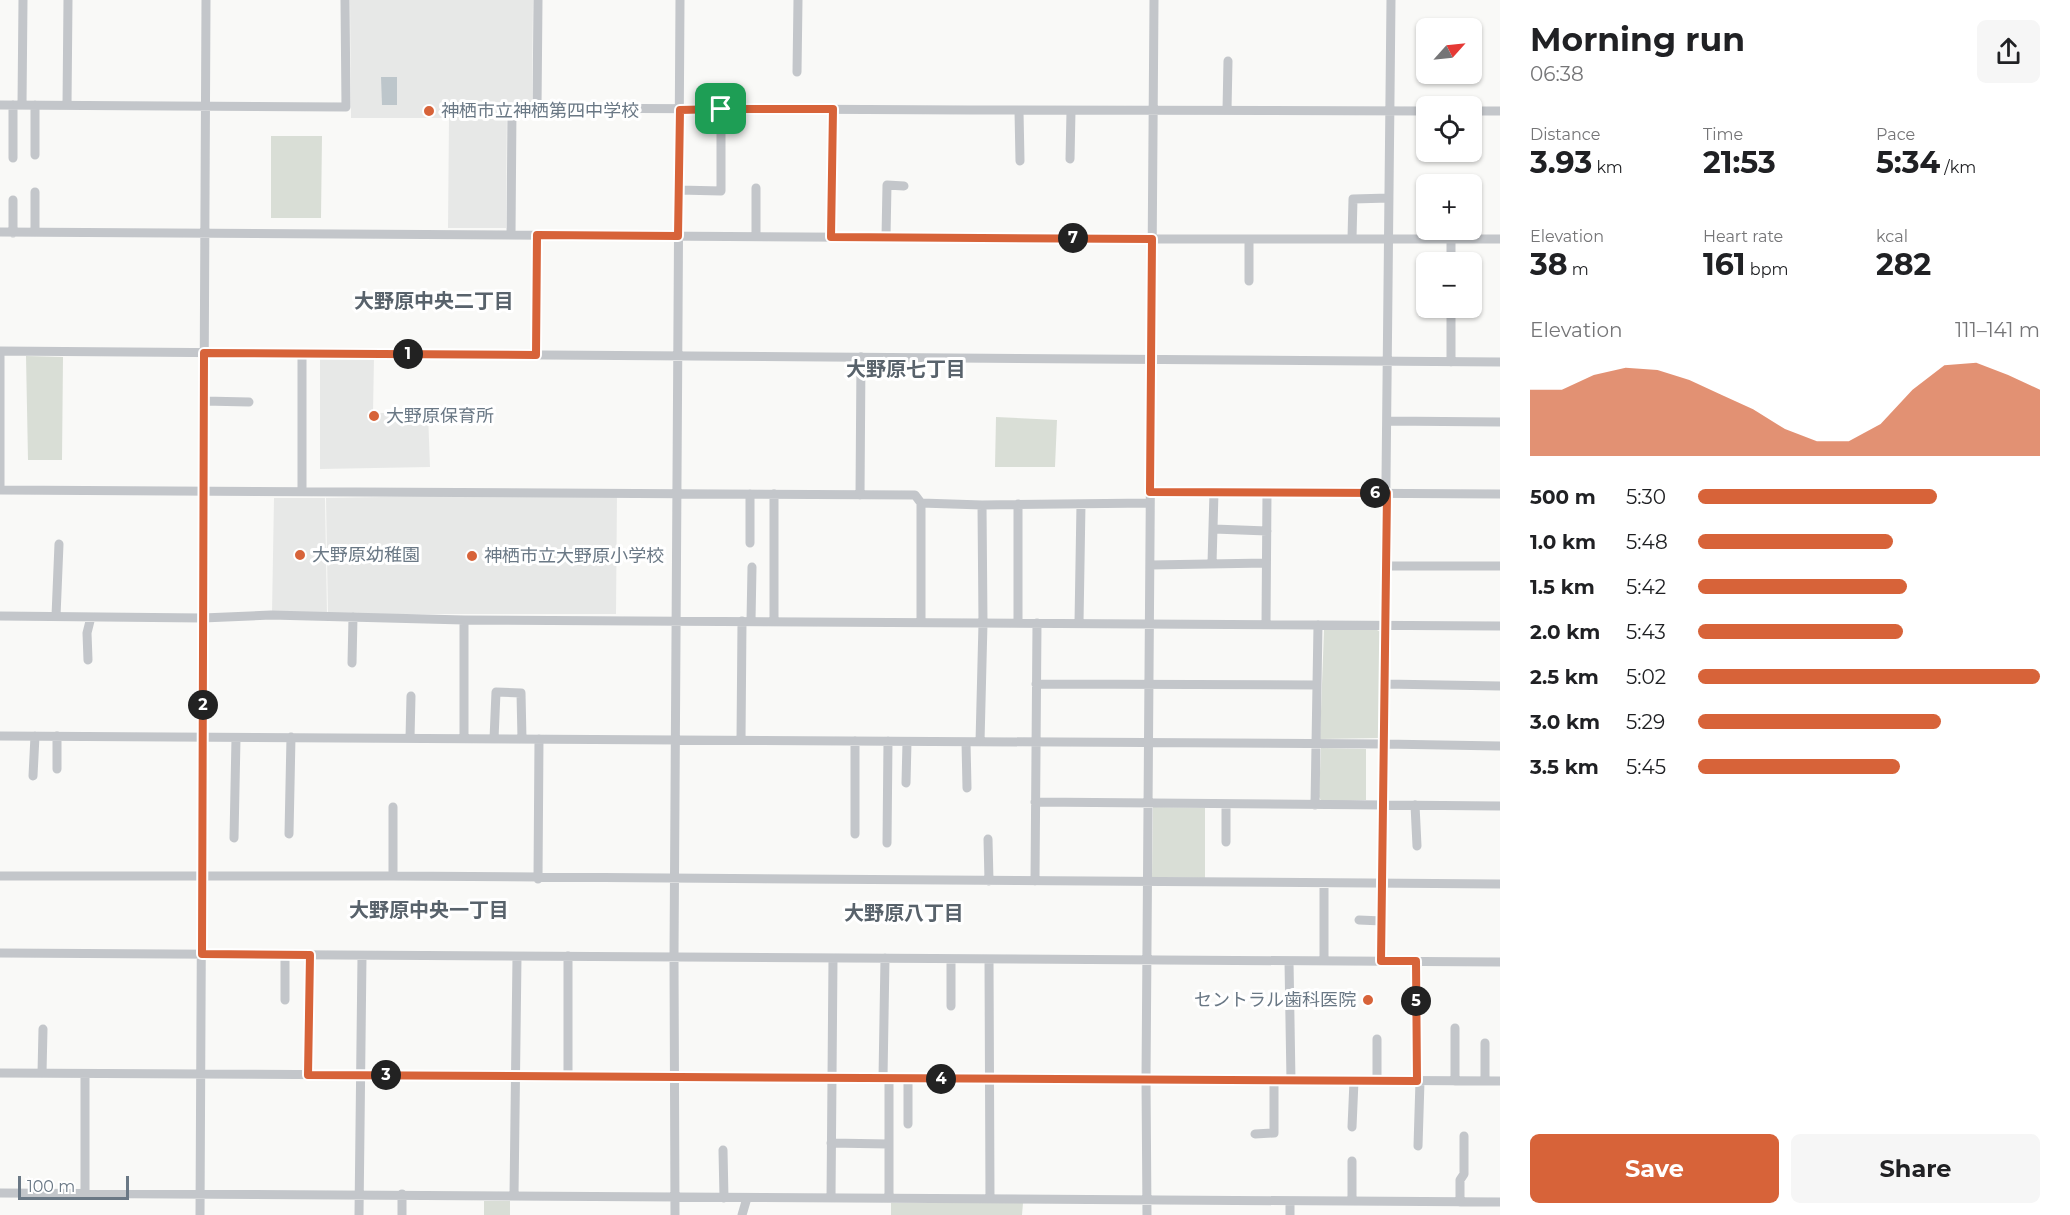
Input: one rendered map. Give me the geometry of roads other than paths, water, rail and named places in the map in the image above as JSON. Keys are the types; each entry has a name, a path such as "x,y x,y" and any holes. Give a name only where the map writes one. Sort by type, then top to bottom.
{"street":[{"path":"13,158 23,0"},
{"path":"67,105 68,0"},
{"path":"200,1215 206,0"},
{"path":"0,105 346,107 345,0"},
{"path":"537,108 538,0"},
{"path":"675,1215 674,957 680,0"},
{"path":"797,72 798,0"},
{"path":"1147,1215 1150,358 1154,0"},
{"path":"1381,961 1390,0"},
{"path":"1227,110 1228,61"},
{"path":"35,105 35,155"},
{"path":"511,235 512,108 1416,111"},
{"path":"680,190 721,190 721,109"},
{"path":"831,237 833,109"},
{"path":"1019,111 1020,161"},
{"path":"1070,159 1071,111"},
{"path":"1482,111 1500,111"},
{"path":"886,237 887,185 904,186"},
{"path":"756,188 756,236"},
{"path":"35,192 35,232"},
{"path":"1352,238 1353,199 1389,198"},
{"path":"13,200 13,233"},
{"path":"0,232 1416,238"},
{"path":"536,355 537,235"},
{"path":"1249,239 1249,281"},
{"path":"1482,239 1500,239"},
{"path":"1451,318 1451,362"},
{"path":"921,622 921,503 915,495 0,490 0,351 1500,362"},
{"path":"302,353 302,491"},
{"path":"860,495 861,357"},
{"path":"204,401 249,402"},
{"path":"1387,421 1500,422"},
{"path":"1150,492 1500,494"},
{"path":"1212,564 1214,492"},
{"path":"1266,624 1267,492"},
{"path":"750,494 750,543"},
{"path":"774,494 774,621"},
{"path":"921,503 982,505 1150,503"},
{"path":"1018,504 1018,623"},
{"path":"1079,623 1081,504"},
{"path":"980,742 983,623 982,505"},
{"path":"1214,529 1267,531"},
{"path":"56,616 59,544"},
{"path":"1150,565 1266,563"},
{"path":"1386,566 1500,566"},
{"path":"741,740 746,621 752,567"},
{"path":"0,616 203,618 271,615 464,620 1500,626"},
{"path":"88,660 87,633 91,616"},
{"path":"352,663 353,617"},
{"path":"464,620 464,738"},
{"path":"1035,881 1037,623"},
{"path":"1315,805 1318,625"},
{"path":"1036,684 1316,685"},
{"path":"1385,684 1500,686"},
{"path":"494,739 496,692 521,693 522,739"},
{"path":"410,738 411,696"},
{"path":"0,736 1500,746"},
{"path":"33,776 34,736"},
{"path":"57,736 57,769"},
{"path":"289,834 291,737"},
{"path":"234,838 236,738"},
{"path":"538,879 539,739"},
{"path":"855,741 855,834"},
{"path":"887,843 888,741"},
{"path":"906,783 907,742"},
{"path":"966,742 967,788"},
{"path":"1035,802 1500,806"},
{"path":"1226,804 1226,842"},
{"path":"1415,806 1416,846"},
{"path":"393,807 393,876"},
{"path":"988,839 989,881"},
{"path":"0,876 393,876 538,879 1500,884"},
{"path":"1324,883 1324,961"},
{"path":"1359,920 1382,921"},
{"path":"0,953 1500,962"},
{"path":"285,955 285,1000"},
{"path":"308,1075 310,955"},
{"path":"359,1215 362,956"},
{"path":"568,956 568,1076"},
{"path":"514,1196 516,957"},
{"path":"831,1198 833,958"},
{"path":"885,958 889,1198"},
{"path":"951,959 951,1006"},
{"path":"989,959 990,1198"},
{"path":"1289,961 1291,1081"},
{"path":"1416,961 1418,1146"},
{"path":"1455,1028 1455,1081"},
{"path":"42,1073 43,1029"},
{"path":"1377,1039 1377,1081"},
{"path":"1485,1043 1485,1081"},
{"path":"0,1073 1500,1081"},
{"path":"85,1074 85,1194"},
{"path":"908,1079 908,1124"},
{"path":"1255,1134 1274,1133 1274,1081"},
{"path":"1352,1127 1354,1081"},
{"path":"1460,1202 1460,1180 1464,1173 1464,1136"},
{"path":"831,1143 888,1144"},
{"path":"723,1150 724,1198"},
{"path":"1352,1161 1352,1201"},
{"path":"0,1193 1500,1202"},
{"path":"402,1194 402,1215"},
{"path":"742,1215 747,1198"},
{"path":"1290,1201 1290,1215"}],"place":[{"name":"神栖市立神栖第四中学校","path":"429,111"},
{"name":"大野原保育所","path":"374,416"},
{"name":"大野原幼稚園","path":"300,555"},
{"name":"神栖市立大野原小学校","path":"472,556"},
{"name":"セントラル歯科医院","path":"1368,1000"}],"district":[{"name":"大野原中央二丁目","path":"434,301"},
{"name":"大野原七丁目","path":"906,369"},
{"name":"大野原中央一丁目","path":"429,910"},
{"name":"大野原八丁目","path":"904,913"}]}
